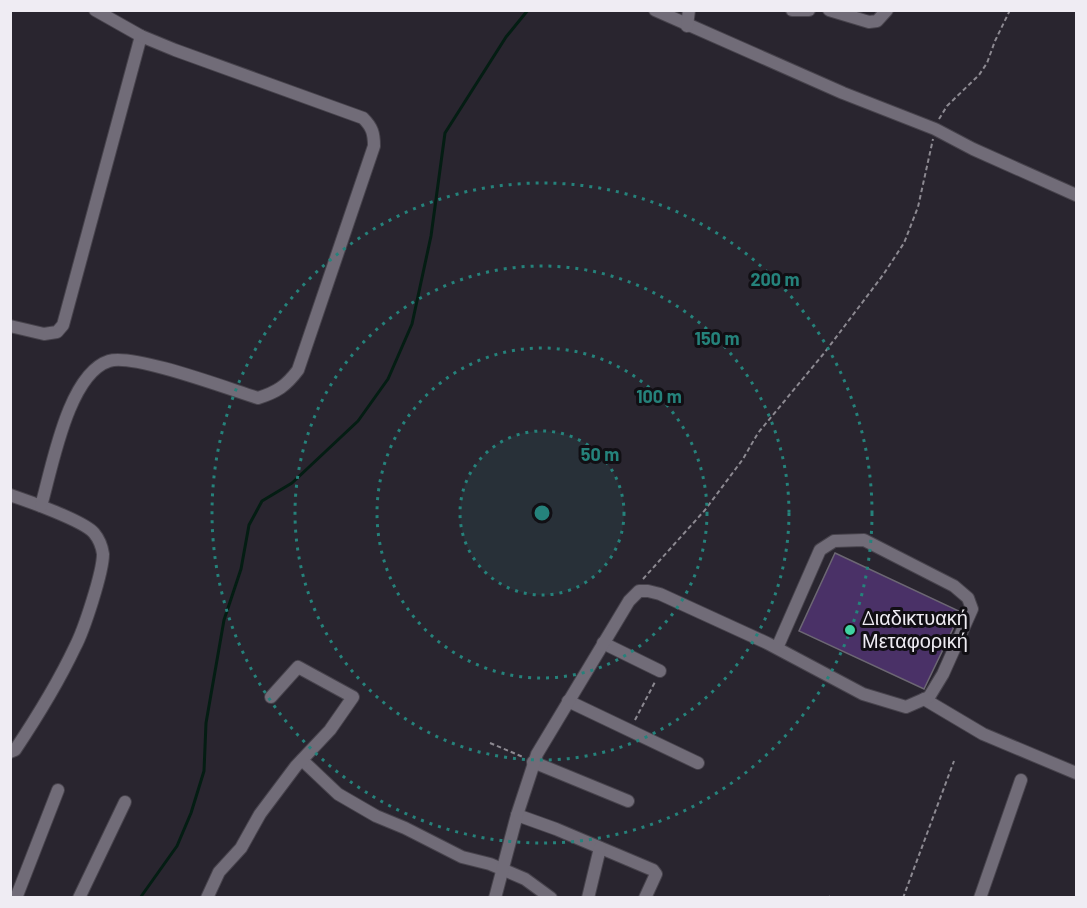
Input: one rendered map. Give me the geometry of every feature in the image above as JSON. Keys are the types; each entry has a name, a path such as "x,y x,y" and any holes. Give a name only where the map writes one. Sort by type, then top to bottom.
{"street":[{"path":"41,506 63,425 79,386 96,368 109,361 138,361 258,398 277,392 288,384 298,370 374,146 374,134 370,125 363,118 175,50 141,36 94,10"},
{"path":"655,10 843,93 935,129 1077,195"},
{"path":"687,26 688,10"},
{"path":"792,10 809,10"},
{"path":"829,10 869,22 877,21 887,10"},
{"path":"10,326 44,334 57,332 63,325 141,36"},
{"path":"10,495 41,506 93,531 100,542 102,554 98,579 77,645 38,715 15,750 10,752"},
{"path":"497,892 533,762 629,601 639,591 660,594 772,646 863,694 906,707 929,697 943,674 972,609 968,598 954,586 864,540 834,541 820,550 772,646"},
{"path":"603,643 660,671"},
{"path":"207,897 219,872 241,848 260,814 302,760 330,730 353,697 298,667 271,697"},
{"path":"924,699 983,734 1077,773"},
{"path":"568,701 698,763"},
{"path":"302,760 338,794 368,812 462,857 490,864 521,877 551,897"},
{"path":"533,762 628,801"},
{"path":"980,897 1021,780"},
{"path":"16,897 58,790"},
{"path":"79,897 125,802"},
{"path":"517,815 653,870 656,874 645,897"},
{"path":"588,897 600,848"},
{"path":"497,892 521,877"}],"path":[{"path":"639,591 642,581 650,570 705,510 758,433 825,352 904,243 918,207 935,129 940,116 979,75 987,63 1010,10"},
{"path":"629,730 660,671"},
{"path":"490,743 533,762"},
{"path":"903,897 954,761"}],"building":[{"path":"835,553 961,612 924,689 799,631"}],"waterway":[{"path":"140,898 177,846 191,813 204,771 206,723 224,620 241,569 249,525 262,501 292,483 358,421 388,379 412,324 431,236 445,133 506,37 528,10"}],"place":[{"name":"Διαδικτυακή Μεταφορική","path":"850,630"}]}
